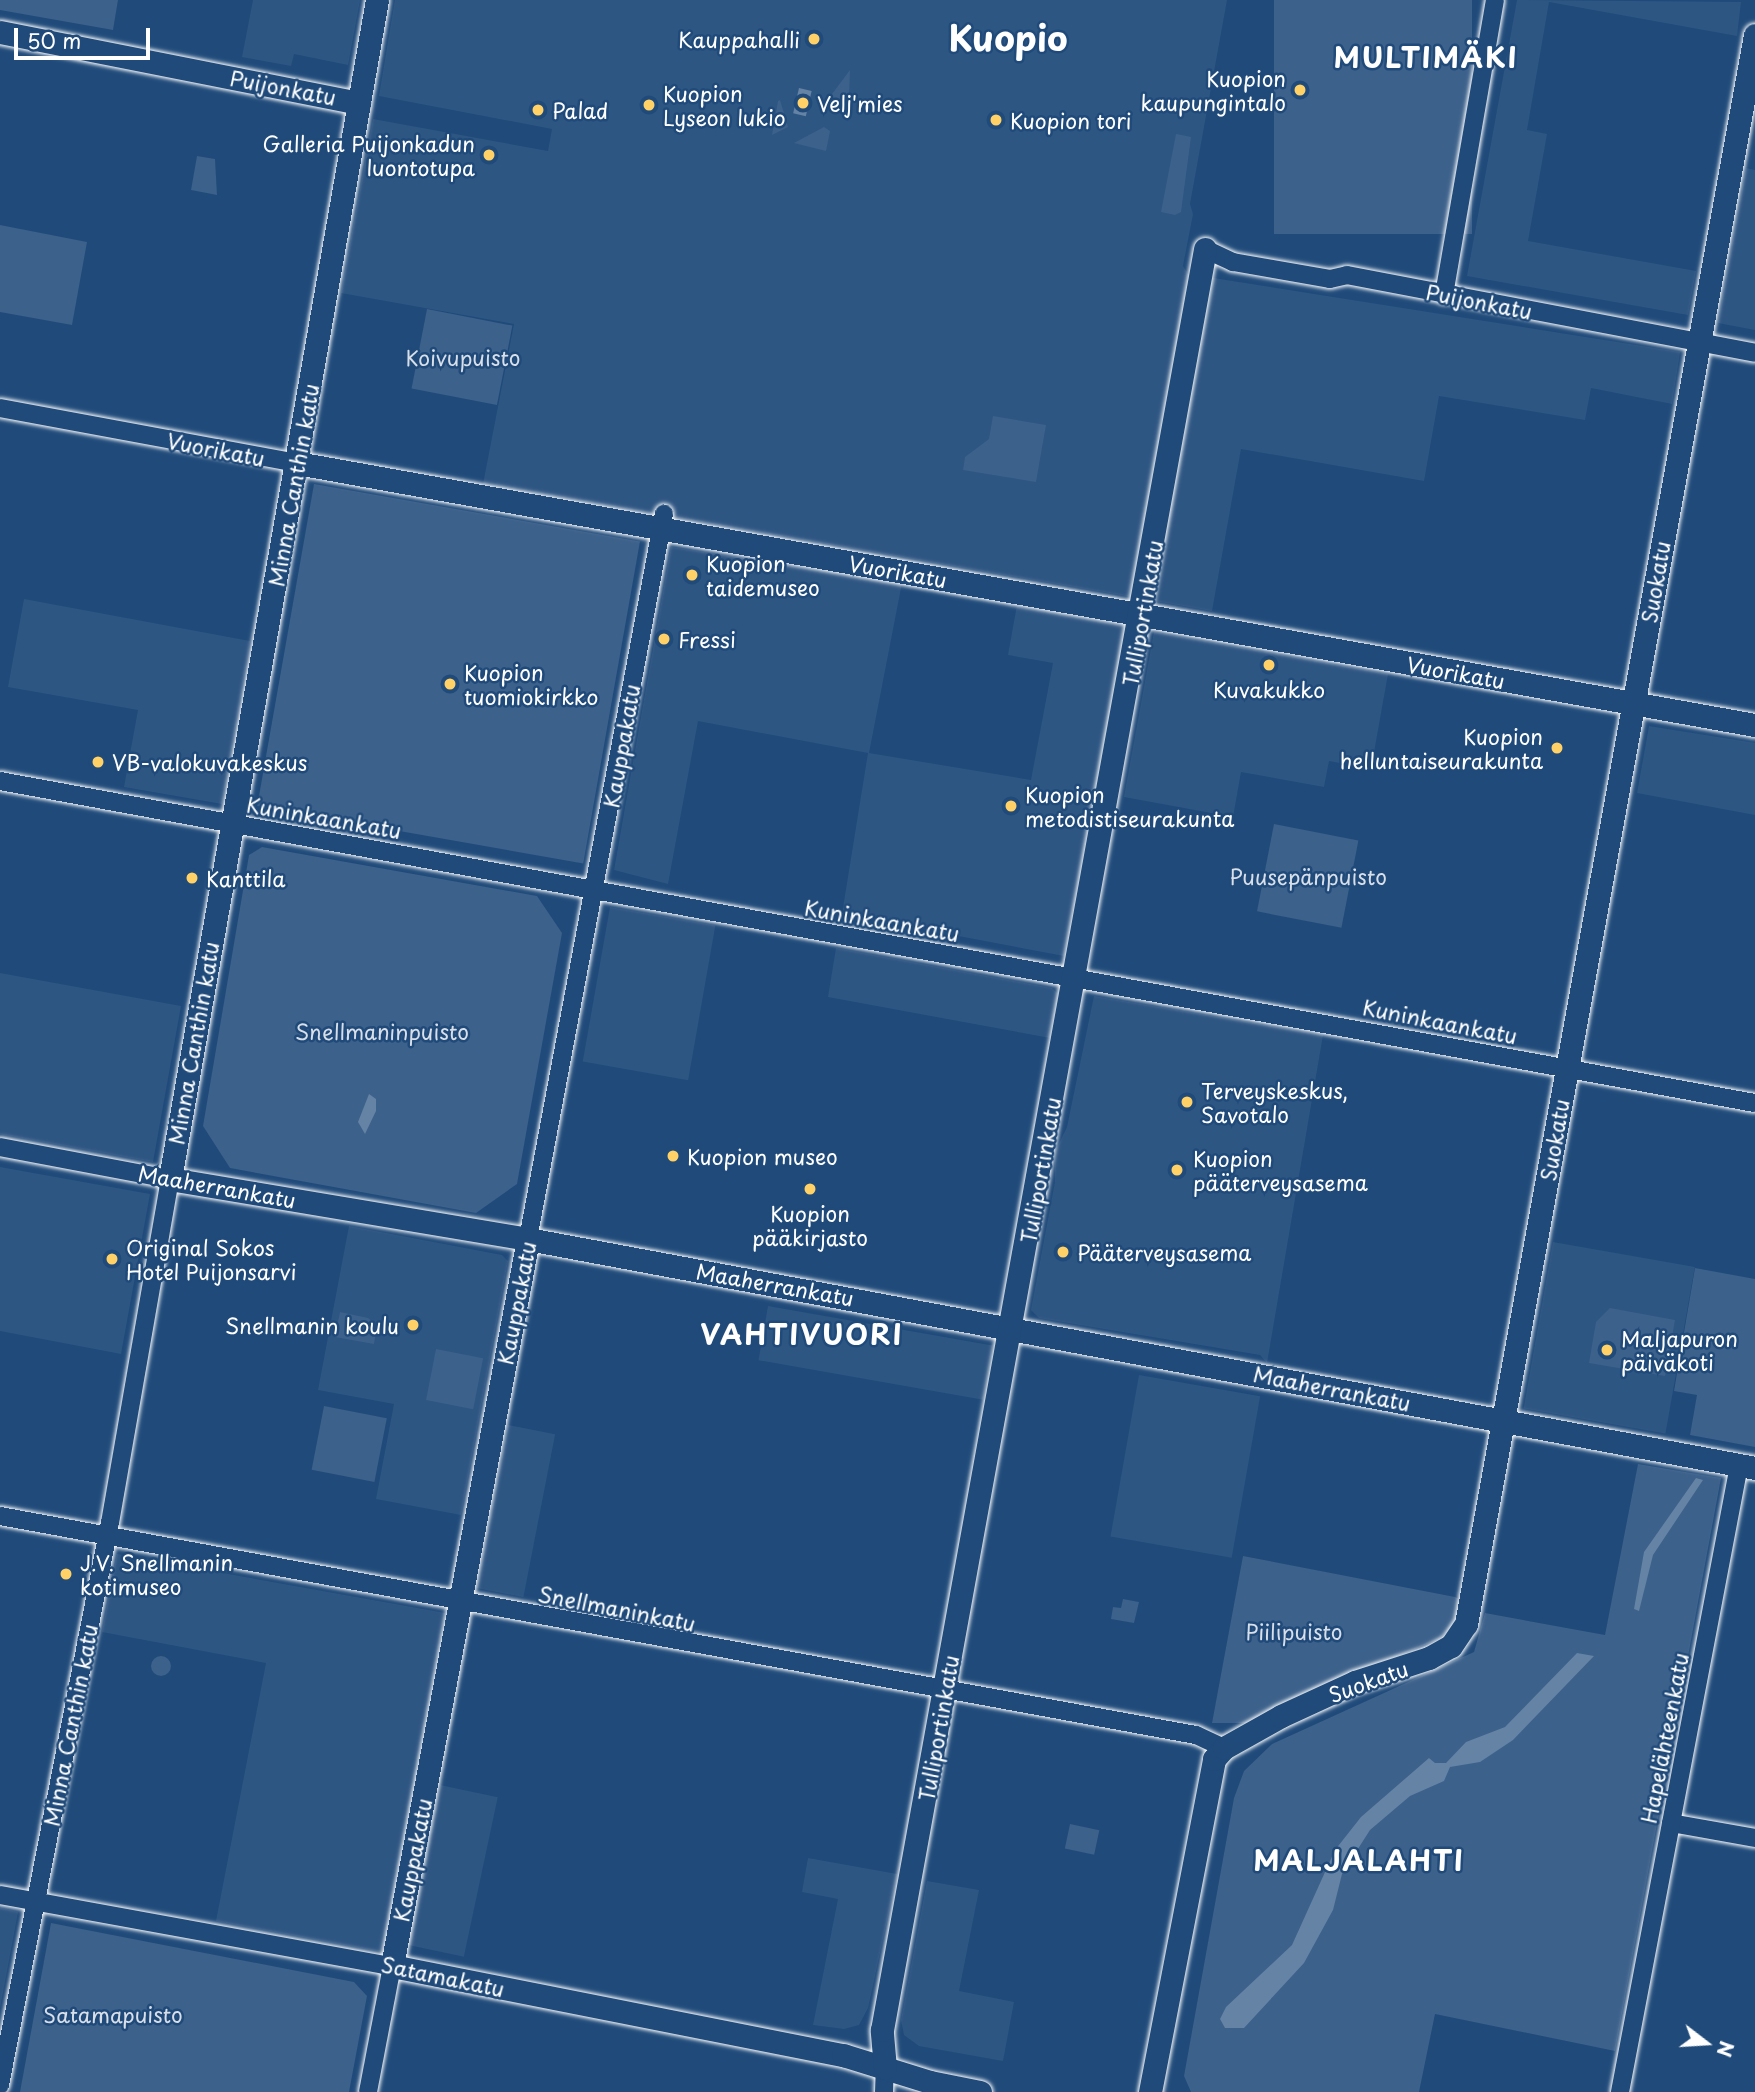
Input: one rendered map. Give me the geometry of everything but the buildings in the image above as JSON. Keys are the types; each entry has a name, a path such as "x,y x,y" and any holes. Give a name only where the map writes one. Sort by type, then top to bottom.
{"main road":[{"name":"Minna Canthin katu","path":"170,1179 377,0"},
{"name":"Puijonkatu","path":"0,32 359,103"},
{"name":"Suokatu","path":"1224,1748 1354,1682 1429,1658 1457,1639 1466,1624 1755,35"},
{"name":"Tulliportinkatu","path":"885,2068 882,2030 1142,615 1205,249"},
{"name":"Vuorikatu","path":"297,463 663,522 1142,615 1755,725"},
{"name":"Maaherrankatu","path":"170,1179 528,1239 1747,1466"},
{"name":"Kauppakatu","path":"392,1966 528,1239"},
{"path":"1150,2092 1209,1771 1224,1748"},
{"name":"Satamakatu","path":"392,1966 843,2055 980,2092"}],"street":[{"path":"1444,295 1495,0"},
{"name":"Puijonkatu","path":"1205,249 1233,262 1331,279 1347,275 1755,353"},
{"name":"Vuorikatu","path":"0,408 297,463"},
{"name":"Kauppakatu","path":"528,1239 663,522"},
{"name":"Kuninkaankatu","path":"0,781 1755,1103"},
{"name":"Maaherrankatu","path":"0,1147 170,1179"},
{"name":"Minna Canthin katu","path":"0,2085 107,1536 170,1179"},
{"name":"Hapelähteenkatu","path":"1620,2092 1671,1823 1747,1466"},
{"name":"Snellmaninkatu","path":"0,1516 944,1691 1196,1735 1224,1748"},
{"path":"1671,1823 1755,1838"},
{"name":"Satamakatu","path":"0,1895 392,1966"},
{"name":"Kauppakatu","path":"368,2092 392,1966"},
{"name":"Tulliportinkatu","path":"884,2092 885,2068"}],"shaded area":[{"path":"253,0 360,0 348,65 294,54 291,66 242,57"},
{"path":"395,0 1227,0 1190,204 1193,214 1183,266 1188,274 1680,352 1672,404 1591,388 1585,420 1439,396 1424,481 1241,449 1212,611 483,484 514,324 341,293 373,119 548,151 552,129 379,96"},
{"path":"1517,0 1741,2 1737,36 1549,2 1527,130 1547,134 1528,241 1696,271 1688,315 1467,276"},
{"path":"799,88 812,91 806,116 793,113"},
{"path":"1746,168 1755,170 1755,330 1718,323"},
{"path":"671,547 902,583 869,753 1031,780 1053,663 1008,655 1017,605 1126,626 1064,956 842,914 868,753 698,721 668,884 614,870"},
{"path":"24,599 250,641 222,804 124,787 138,710 8,687"},
{"path":"1154,632 1388,674 1371,769 1329,761 1324,787 1241,772 1233,817 1124,797"},
{"path":"1649,726 1755,743 1755,815 1637,793"},
{"path":"610,907 715,926 688,1080 583,1062"},
{"path":"836,948 1052,988 1058,994 1050,1038 828,997"},
{"path":"0,973 181,1006 153,1162 0,1134"},
{"name":"Kuopion pääterveysasema","path":"1094,996 1323,1035 1267,1363 1260,1355 1039,1318 1031,1310 1055,1182 1055,1152 1067,1127"},
{"path":"369,1094 376,1099 376,1111 365,1134 358,1122"},
{"path":"0,1167 150,1194 121,1354 0,1331"},
{"name":"Snellmanin koulu","path":"349,1226 502,1255 508,1261 461,1515 376,1499 394,1404 318,1390"},
{"name":"Maljapuron päiväkoti","path":"1553,1242 1695,1267 1665,1433 1524,1408"},
{"path":"768,1306 993,1346 983,1400 758,1360"},
{"path":"1139,1375 1260,1396 1232,1558 1111,1537"},
{"path":"508,1425 555,1434 523,1597 476,1588"},
{"path":"1696,1478 1703,1480 1653,1555 1639,1611 1634,1609 1644,1552"},
{"path":"117,1554 445,1613 383,1952 216,1921 266,1663 102,1632"},
{"path":"1577,1653 1594,1656 1513,1740 1480,1762 1450,1767 1444,1781 1410,1796 1370,1830 1342,1874 1333,1910 1304,1963 1244,2028 1225,2028 1220,2019 1226,2007 1292,1945 1335,1850 1361,1817 1429,1758 1435,1763 1446,1763 1466,1742 1505,1727"},
{"path":"440,1785 498,1797 464,1957 406,1944"},
{"path":"808,1858 897,1874 868,2008 859,2025 844,2029 813,2025 838,1899 802,1892"},
{"path":"927,1881 979,1890 959,1991 1014,2002 1003,2061 919,2046 904,2035 901,2020"},
{"path":"0,1908 18,1912 0,2008"}],"green space":[{"path":"0,0 118,0 113,30 0,10"},
{"path":"1274,0 1472,0 1472,234 1274,234"},
{"path":"850,70 849,99 836,104 832,94"},
{"path":"780,100 788,127 772,135 778,101"},
{"path":"824,127 830,131 826,151 794,143"},
{"path":"1176,134 1191,137 1181,212 1175,215 1161,212"},
{"path":"197,156 215,159 217,195 191,190"},
{"path":"0,225 87,242 72,325 0,312"},
{"name":"Koivupuisto","path":"427,309 512,326 497,405 412,389"},
{"path":"993,416 1046,425 1036,482 963,470 965,457 989,439"},
{"path":"314,484 640,541 583,864 257,806"},
{"name":"Puusepänpuisto","path":"1274,824 1358,840 1341,928 1257,911"},
{"name":"Snellmaninpuisto","path":"262,847 537,896 562,933 517,1184 476,1213 230,1168 203,1126 249,855"},
{"path":"1695,1268 1755,1279 1755,1447 1690,1435 1697,1395 1674,1391"},
{"path":"1610,1308 1675,1320 1665,1376 1589,1363 1596,1322"},
{"path":"340,1312 368,1318 377,1325 374,1344 335,1337"},
{"path":"436,1349 483,1358 473,1409 426,1400"},
{"path":"324,1406 387,1418 374,1482 312,1470"},
{"path":"1638,1464 1721,1478 1615,2051 1435,2014 1419,2092 1191,2092 1184,2076 1234,1798 1244,1771 1272,1744 1474,1652 1485,1613 1605,1635"},
{"name":"Piilipuisto","path":"1243,1556 1455,1597 1461,1600 1457,1622 1439,1639 1299,1697 1250,1723 1212,1723"},
{"path":"1123,1599 1139,1602 1134,1623 1111,1619 1113,1607 1121,1608"},
{"path":"157,1656 165,1656 171,1666 165,1676 157,1676 151,1670 151,1662"},
{"path":"1070,1824 1099,1830 1094,1855 1065,1848"},
{"name":"Satamapuisto","path":"51,1923 354,1982 367,1996 349,2092 20,2092"}],"place":[{"name":"Kauppahalli","path":"814,39"},
{"name":"Kuopion kaupungintalo","path":"1300,90"},
{"name":"Velj'mies","path":"803,103"},
{"name":"Kuopion Lyseon lukio","path":"649,105"},
{"name":"Palad","path":"538,110"},
{"name":"Kuopion tori","path":"996,120"},
{"name":"Galleria Puijonkadun luontotupa","path":"489,155"},
{"name":"Kuopion taidemuseo","path":"692,575"},
{"name":"Fressi","path":"664,639"},
{"name":"Kuvakukko","path":"1269,665"},
{"name":"Kuopion tuomiokirkko","path":"450,684"},
{"name":"Kuopion helluntaiseurakunta","path":"1557,748"},
{"name":"VB-valokuvakeskus","path":"98,762"},
{"name":"Kuopion metodistiseurakunta","path":"1011,806"},
{"name":"Kanttila","path":"192,878"},
{"name":"Terveyskeskus, Savotalo","path":"1187,1102"},
{"name":"Kuopion museo","path":"673,1156"},
{"name":"Kuopion pääterveysasema","path":"1177,1170"},
{"name":"Kuopion pääkirjasto","path":"810,1189"},
{"name":"Pääterveysasema","path":"1063,1252"},
{"name":"Original Sokos Hotel Puijonsarvi","path":"112,1259"},
{"name":"Snellmanin koulu","path":"413,1325"},
{"name":"Maljapuron päiväkoti","path":"1607,1350"},
{"name":"J.V. Snellmanin kotimuseo","path":"66,1574"}],"district":[{"name":"Kuopio","path":"1008,37"},
{"name":"MULTIMÄKI","path":"1426,57"},
{"name":"VAHTIVUORI","path":"802,1334"},
{"name":"MALJALAHTI","path":"1359,1860"}]}
